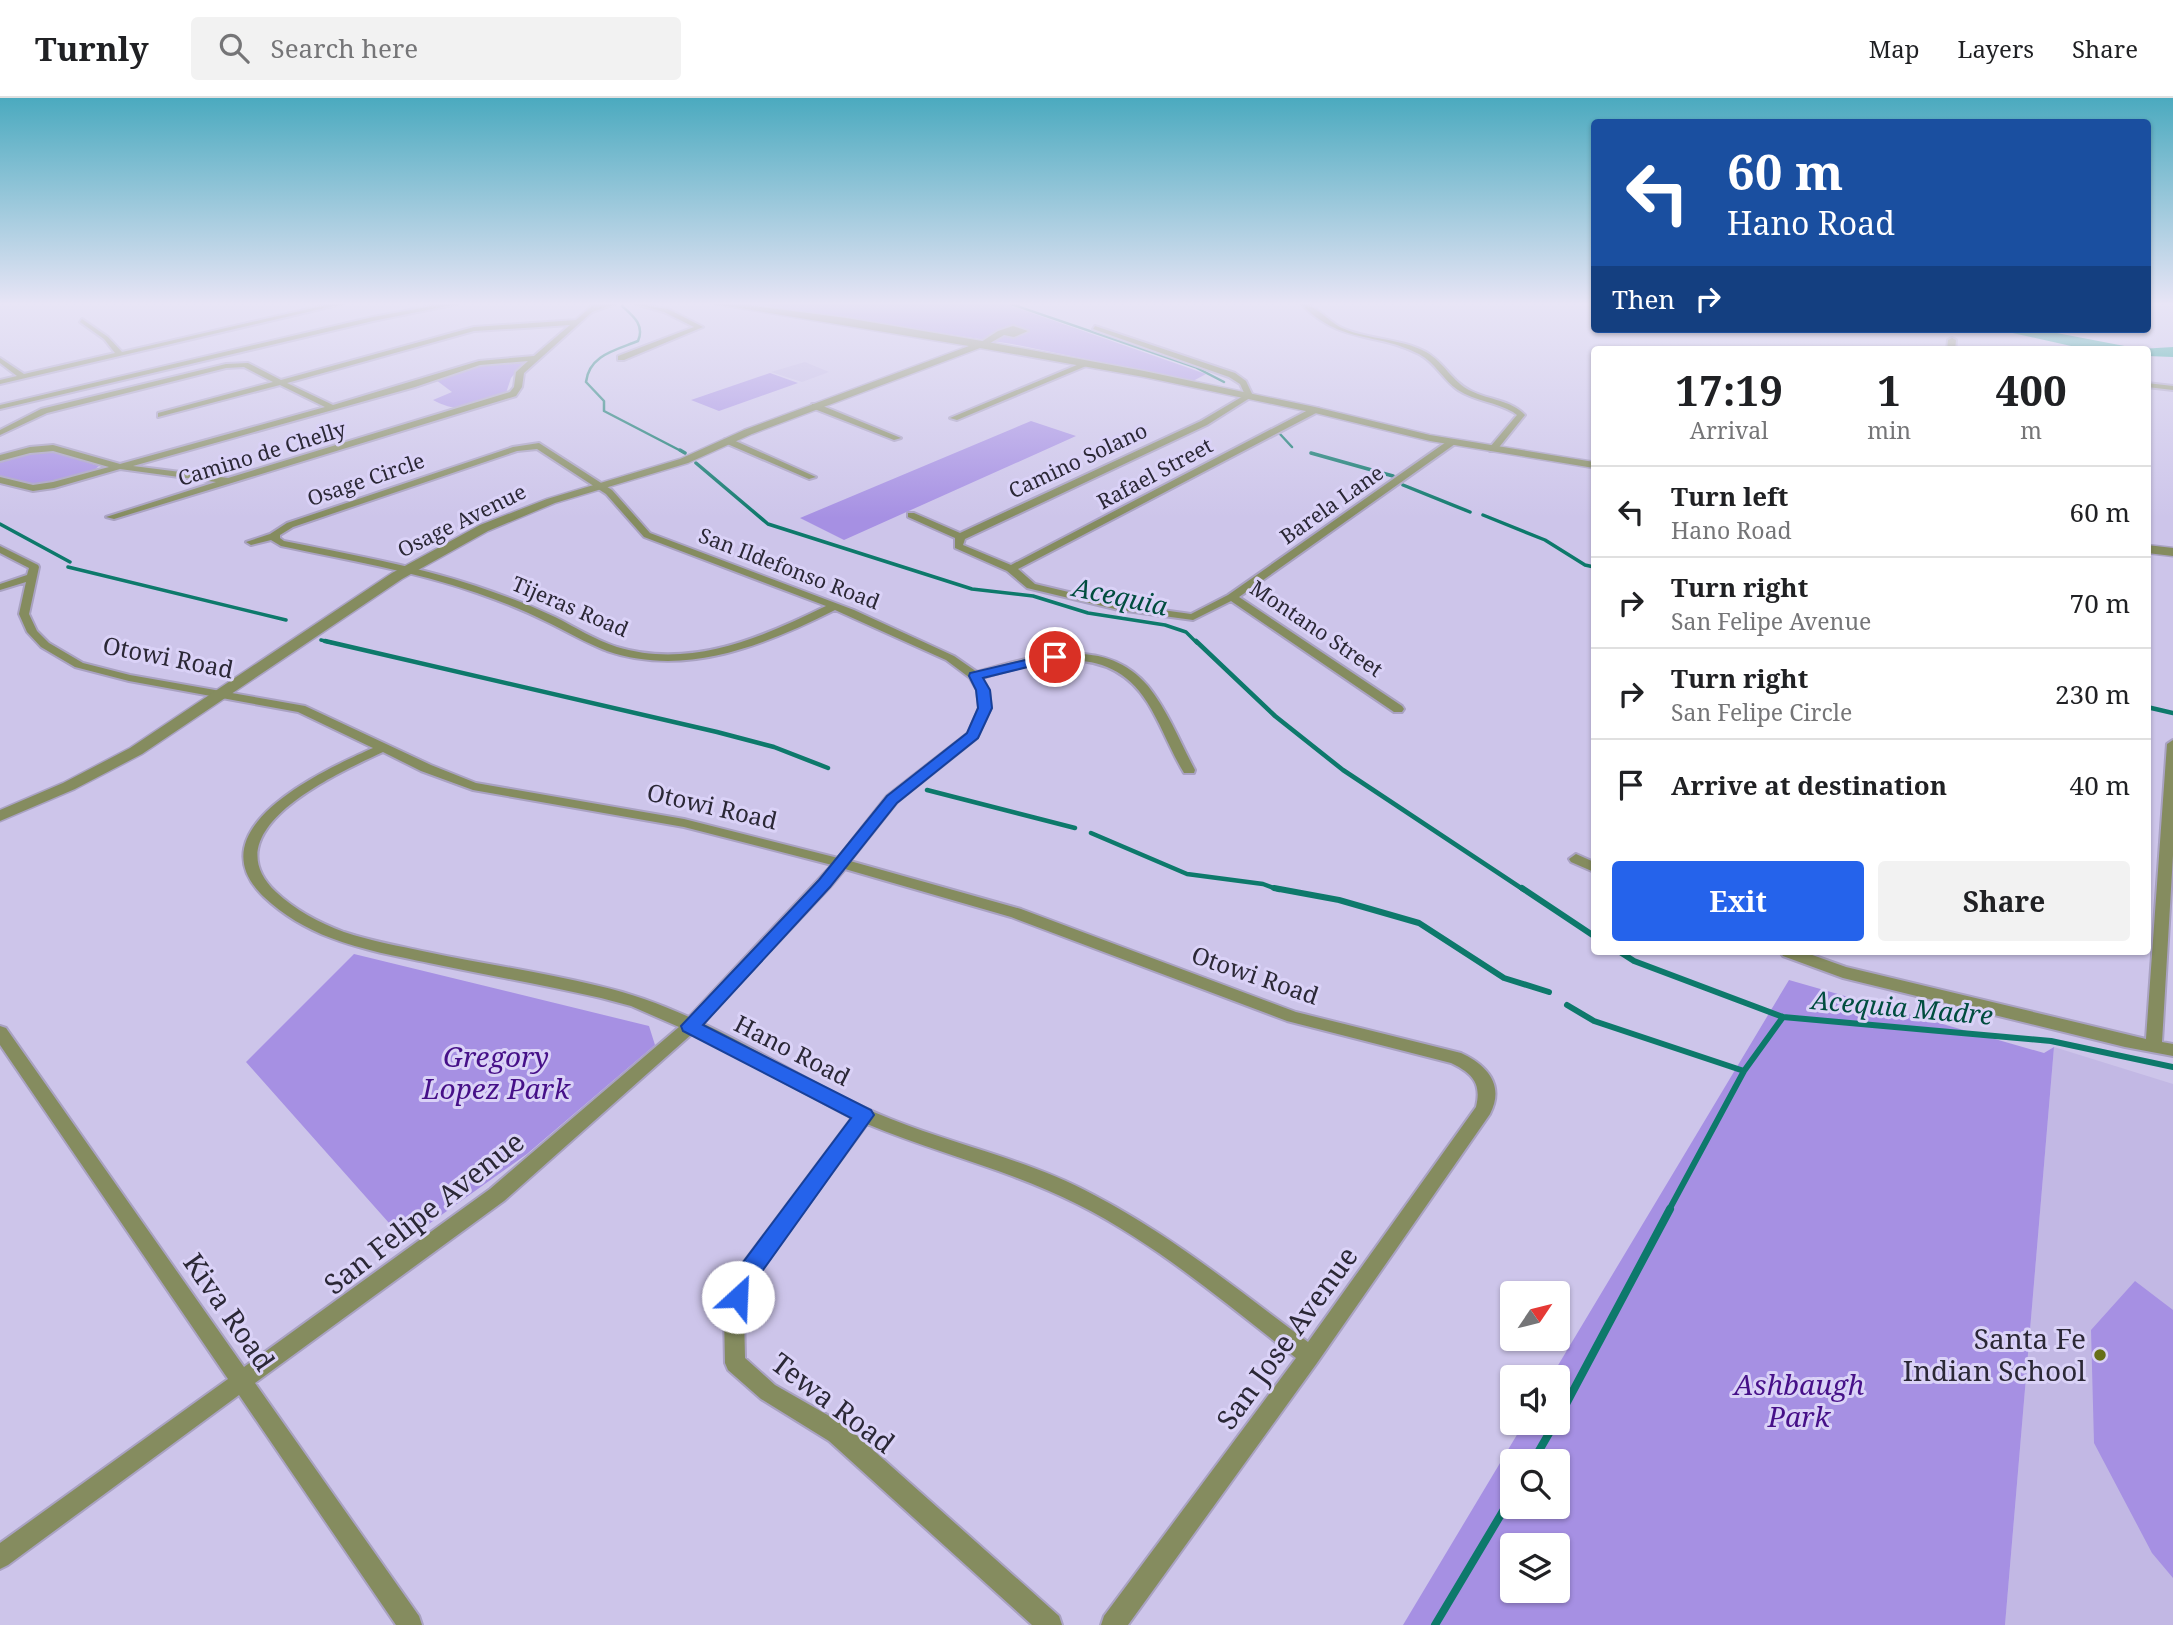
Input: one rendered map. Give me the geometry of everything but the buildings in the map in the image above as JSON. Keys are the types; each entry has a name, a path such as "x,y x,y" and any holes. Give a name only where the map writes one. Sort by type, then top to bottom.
{"street":[{"path":"0,382 31,375"},
{"path":"0,407 135,375"},
{"path":"0,433 44,411 189,375"},
{"path":"267,375 331,407"},
{"path":"162,415 306,375"},
{"path":"0,480 44,488 440,375"},
{"name":"Camino de Chelly","path":"111,517 513,394 518,387 520,375"},
{"name":"Osage Avenue","path":"0,816 117,762 224,694 409,569 500,521 599,486 684,461 728,441 898,375"},
{"path":"954,418 1059,375"},
{"path":"1144,375 1315,410 1452,442 1591,465"},
{"path":"1232,375 1243,383 1249,396"},
{"path":"1445,375 1453,385 1483,400 1516,409 1521,415 1493,449"},
{"path":"2151,385 2173,388"},
{"name":"Camino Solano","path":"960,537 1204,423 1249,396"},
{"path":"816,406 897,438"},
{"name":"Rafael Street","path":"1012,569 1315,410"},
{"path":"728,441 812,477"},
{"name":"Barela Lane","path":"1232,597 1452,442"},
{"name":"Osage Circle","path":"251,542 274,536 290,525 529,446 542,448 599,486"},
{"path":"0,458 30,450 53,448 116,466 231,482"},
{"name":"San Ildefonso Road","path":"599,486 608,492 647,535 835,606 940,653 975,676"},
{"path":"911,515 960,537"},
{"path":"274,536 281,543 409,569"},
{"name":"Montano Street","path":"960,537 958,546 1012,569 1031,586 1053,593 1164,614 1202,615 1232,597 1398,709"},
{"path":"0,549 34,566 32,577 0,587"},
{"path":"2151,549 2173,552"},
{"name":"Tijeras Road","path":"409,569 505,600 611,648 654,657 703,655 740,648 775,636 835,606"},
{"name":"Otowi Road","path":"32,577 24,614 32,632 56,653 99,671 301,709 426,768 473,786 658,818 840,864 1037,920 1293,1017 1455,1058 1475,1066 1484,1077"},
{"path":"975,676 1055,657 1089,659 1121,669 1144,688 1189,770"},
{"name":"San Felipe Avenue","path":"0,1557 497,1195 690,1026 840,864 892,799 973,735 985,708 983,690 975,676"},
{"path":"2154,1046 2173,744"},
{"name":"Hano Road","path":"384,747 319,778 272,813 255,836 249,862 259,884 292,913 347,939 608,993 690,1026 864,1115 1054,1184 1140,1231 1310,1356"},
{"path":"1576,859 1591,866"},
{"path":"1796,955 1843,972 2173,1050"},
{"name":"Kiva Road","path":"0,1032 410,1625"},
{"name":"San Jose Avenue","path":"1113,1625 1310,1356 1484,1109 1489,1093 1484,1077"},
{"name":"Tewa Road","path":"864,1115 743,1280 734,1315 735,1363 768,1392 837,1433 1050,1625"}],"shaded area":[{"path":"781,375 820,375 802,382"},
{"name":"Santa Fe Indian School","path":"2054,1047 2173,1084 2173,1625 2005,1625"}],"green space":[{"path":"450,375 513,375 506,393 478,405 461,408 433,400 452,392 436,380"},
{"path":"763,375 776,375 798,383 719,411 691,400"},
{"path":"1165,375 1204,375 1193,381"},
{"path":"1031,421 1076,436 844,540 800,518"},
{"path":"52,451 99,466 92,472 40,485 0,476 0,460 29,452"},
{"name":"Gregory Lopez Park","path":"354,954 649,1026 655,1045 527,1154 405,1241 246,1062"},
{"name":"Ashbaugh Park","path":"1789,980 2044,1053 2054,1047 2005,1625 1403,1625 1500,1463 1500,1519 1570,1519 1570,1449 1508,1449 1517,1435 1570,1435 1570,1365 1558,1365 1567,1351 1570,1351 1570,1345"},
{"path":"2135,1281 2173,1310 2173,1578 2152,1553 2094,1443 2091,1330"}],"waterway":[{"name":"Acequia","path":"587,375 586,382 604,401 604,411 683,452"},
{"path":"1211,375 1224,382"},
{"path":"1280,434 1292,447"},
{"name":"Acequia","path":"680,450 685,453"},
{"path":"1311,453 1393,476"},
{"name":"Acequia","path":"696,463 768,524 972,589 1033,596 1088,613 1165,625 1186,632 1197,643"},
{"path":"1403,485 1470,512"},
{"path":"1483,515 1545,540 1591,566"},
{"path":"0,524 70,562"},
{"path":"68,567 286,620"},
{"path":"321,640 325,641"},
{"path":"325,641 717,732 774,747 828,768"},
{"path":"325,641 333,643"},
{"name":"Acequia","path":"1196,641 1275,716 1343,770 1524,890"},
{"path":"2151,708 2173,713"},
{"path":"927,790 1075,828"},
{"path":"1091,833 1187,874 1263,884 1279,890"},
{"path":"1274,888 1339,900 1419,923 1504,978 1549,992"},
{"name":"Acequia","path":"1522,888 1591,934"},
{"name":"Acequia Madre","path":"1625,955 1634,961 1783,1017"},
{"path":"1567,1005 1594,1021 1744,1071"},
{"path":"1744,1071 1783,1017"},
{"name":"Acequia Madre","path":"1783,1017 2051,1041 2173,1067"},
{"path":"1669,1210 1744,1071"},
{"path":"1570,1396 1670,1209"},
{"path":"1540,1449 1548,1435"},
{"path":"1435,1625 1500,1516"}],"place":[{"name":"Santa Fe Indian School","path":"2100,1355"}],"route":[{"path":"738,1297 743,1280 864,1115 690,1026 825,884 892,799 955,752 973,735 985,708 983,690 975,676 1045,657 1055,657"}]}
